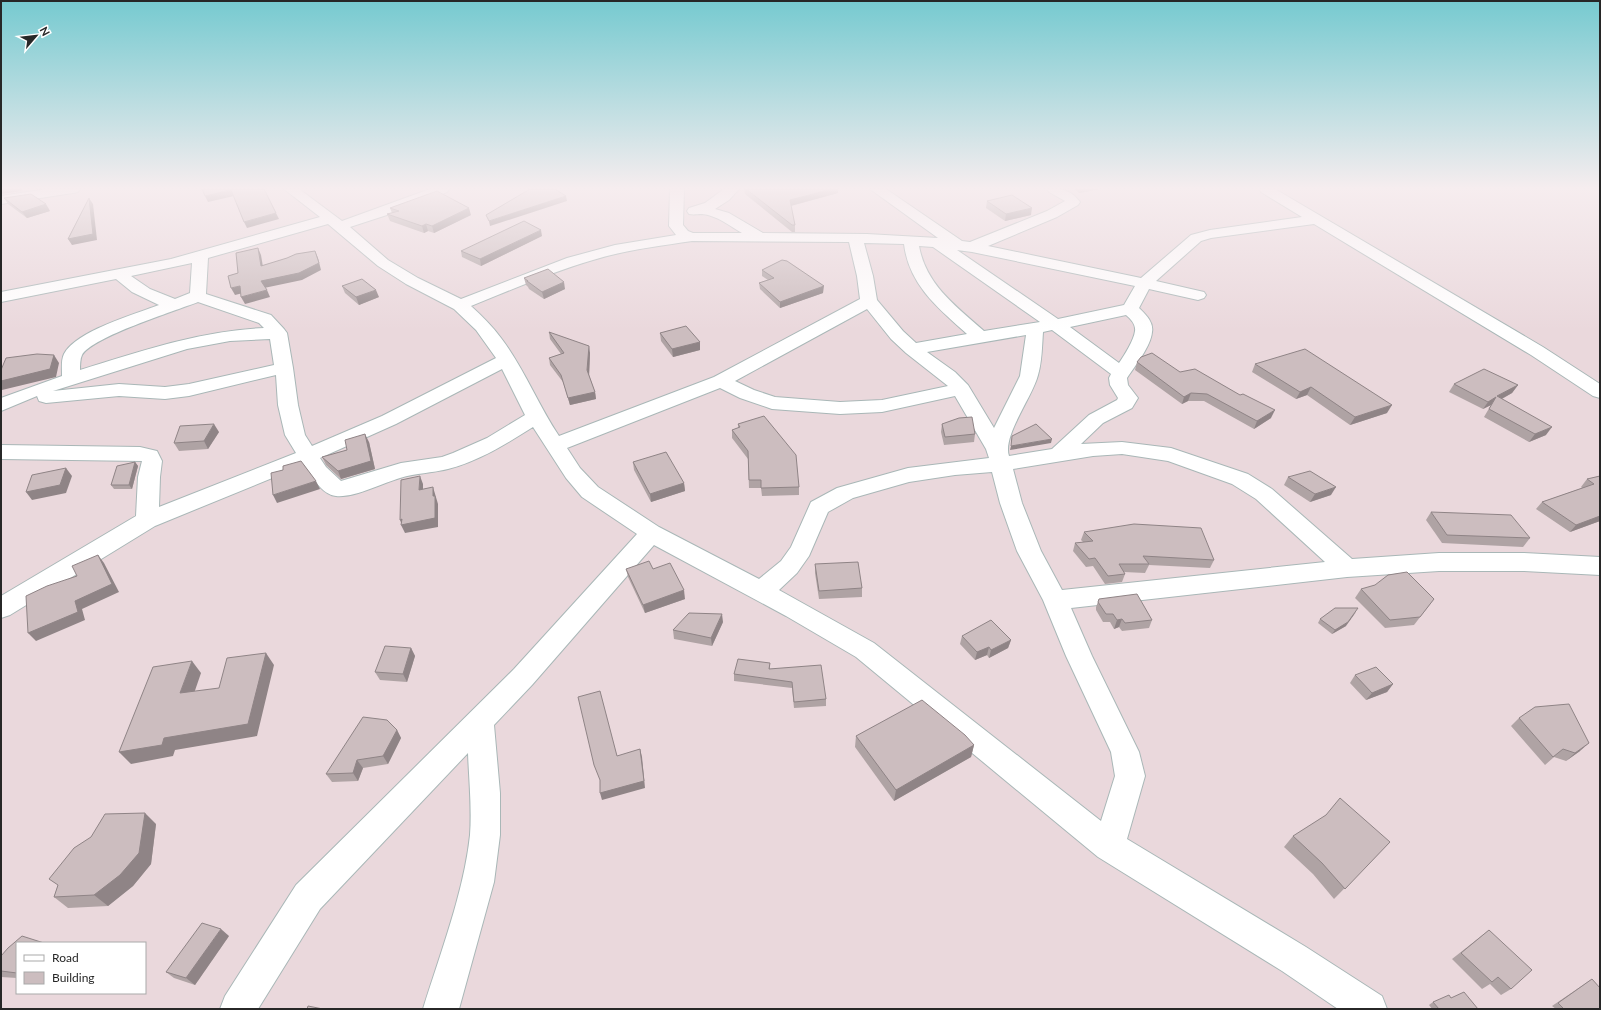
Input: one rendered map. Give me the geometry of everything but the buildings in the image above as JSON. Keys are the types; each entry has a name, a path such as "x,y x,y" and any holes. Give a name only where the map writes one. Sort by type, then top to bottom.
{"street":[{"path":"1,297 120,274 279,236"},
{"path":"352,236 383,263 412,282 460,305 482,326 495,342 506,360 536,417 574,473 590,492 651,533 762,591 865,650 1109,846 1294,959 1369,1009"},
{"path":"758,236 763,239"},
{"path":"944,236 957,245"},
{"path":"972,247 998,236"},
{"path":"912,349 1035,329 1130,309 1145,283 1196,238 1203,236"},
{"path":"1345,236 1537,351 1600,392"},
{"path":"460,305 523,278 589,256 627,247 692,237 763,239 855,238 957,245 1198,295"},
{"path":"855,238 865,276 869,301 897,335 912,349 948,376 961,390 998,457 1011,503 1029,551 1056,600 1080,656 1125,752 1130,776 1109,846"},
{"path":"911,241 915,262 922,278 937,296 981,338"},
{"path":"937,243 1056,325 1121,373"},
{"path":"197,296 199,292 200,256"},
{"path":"120,274 130,285 143,293 173,304"},
{"path":"71,379 73,354 80,345 96,336 173,304 197,296 265,319 278,333 288,405 295,435 307,456 329,484 336,489 346,488 393,473 448,462 467,456 488,446 536,417"},
{"path":"555,445 721,381 869,301"},
{"path":"1059,454 1096,419 1125,404 1128,398 1118,382 1121,373 1134,355 1144,331 1141,320 1130,309"},
{"path":"998,457 1006,423 1029,376 1035,329"},
{"path":"4,404 71,379 141,357 213,338 278,333"},
{"path":"1,608 147,520 307,456 389,420 506,360"},
{"path":"4,404 77,393 119,390 165,392 189,390 284,368"},
{"path":"721,381 747,394 772,403 840,408 882,406 961,390"},
{"path":"762,591 789,567 800,550 819,507 830,500 865,486 908,475 955,468 998,457 1059,454 1093,449 1122,448 1171,455 1240,479 1264,494 1347,568"},
{"path":"1,452 140,454 150,456 152,461 149,477 147,520"},
{"path":"238,1009 308,897 523,677 651,533"},
{"path":"1056,600 1347,568 1439,562 1524,562 1600,566"},
{"path":"441,1009 478,882 485,835 486,793 480,721"}]}
